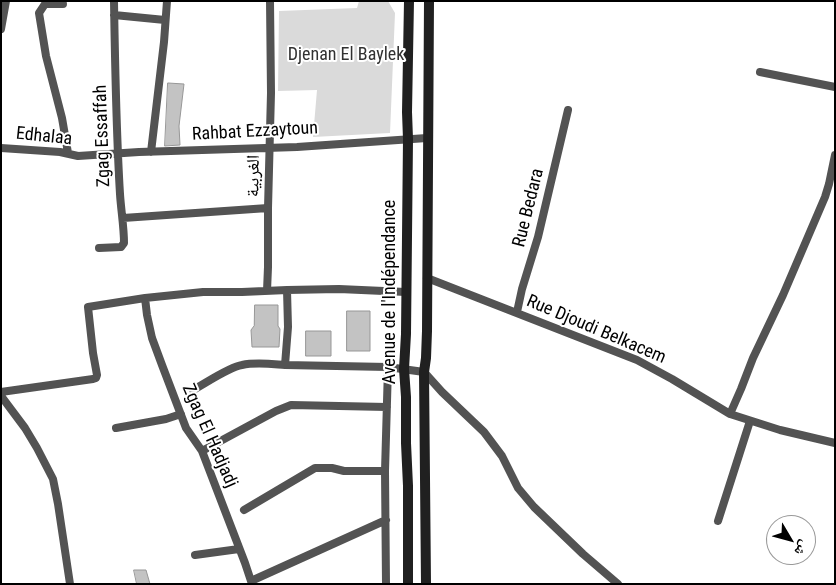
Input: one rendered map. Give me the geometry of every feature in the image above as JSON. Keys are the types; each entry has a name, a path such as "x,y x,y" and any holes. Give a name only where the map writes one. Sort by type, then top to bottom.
{"main road":[{"name":"Avenue de l'Indépendance","path":"408,584 408,486 404,369 409,1"},
{"name":"Avenue de l'Indépendance","path":"426,584 424,372 426,358 427,278 428,1"}],"street":[{"path":"1,29 6,1"},
{"name":"Zgag Essaffah","path":"99,248 122,247 124,243 120,195 114,1"},
{"path":"151,152 167,1"},
{"name":"الغربية","path":"267,291 270,1"},
{"path":"63,4 45,4 39,13 46,56 62,118 68,153"},
{"path":"114,15 165,20"},
{"path":"760,72 835,86"},
{"name":"Rue Bedara","path":"517,312 538,237 568,110"},
{"name":"Rahbat Ezzaytoun","path":"84,155 297,146 427,138"},
{"name":"Edhalaa","path":"1,148 68,153 78,156 84,155"},
{"path":"730,414 825,198 835,155"},
{"path":"123,218 268,208"},
{"name":"Rue Djoudi Belkacem","path":"427,278 637,360 730,414 780,430 835,443"},
{"path":"70,584 53,479 25,428 1,394 96,378 98,375 93,353 88,307 145,298 203,292 339,289 406,292"},
{"path":"285,365 288,327 287,290"},
{"name":"Zgag El Hadjadj","path":"145,298 152,338 186,428 202,451 251,582"},
{"path":"193,390 233,368 254,363 388,367 424,372 484,432 502,456 518,488 534,507 582,554 618,584"},
{"path":"386,584 385,471 388,367"},
{"path":"202,451 276,411 291,405 387,407"},
{"path":"116,428 181,414"},
{"path":"718,522 750,421"},
{"path":"244,510 315,468 323,467 344,471 385,471"},
{"path":"251,582 386,520"},
{"path":"194,555 239,548"}],"green space":[{"name":"Djenan El Baylek","path":"359,1 388,1 395,13 390,133 313,137 317,90 278,91 279,11 357,8"}],"building":[{"path":"168,83 184,84 179,126 180,145 165,146"},
{"path":"255,305 278,305 279,347 252,347 251,330 254,326"},
{"path":"347,311 370,311 370,351 347,351"},
{"path":"306,331 331,331 331,356 306,356"},
{"path":"134,570 146,570 150,584 137,584"}]}
